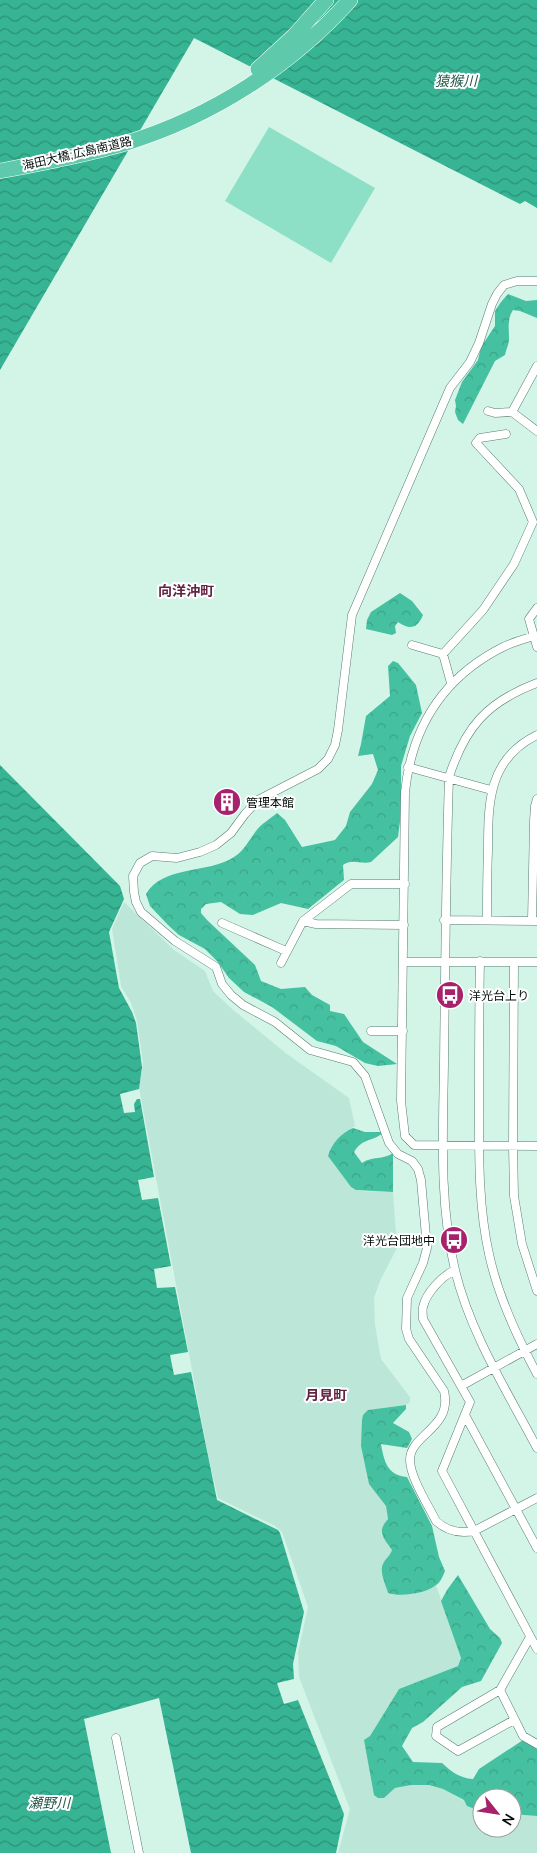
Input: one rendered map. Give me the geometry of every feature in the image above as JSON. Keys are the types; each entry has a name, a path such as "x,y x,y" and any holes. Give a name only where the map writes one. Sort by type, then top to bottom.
{"highway":[{"path":"255,71 294,36 326,0"},
{"name":"海田大橋;広島南道路","path":"0,162 93,143 146,127 194,106 255,71 297,40 338,0"},
{"name":"海田大橋;広島南道路","path":"0,171 92,152 145,136 181,122 233,95 295,52 321,30 350,0"},
{"path":"233,95 258,82 300,54 330,30 360,0"}],"street":[{"path":"537,281 517,281 504,285 492,304 470,362 450,388 352,615 338,730 335,745 328,759 309,775 258,800 231,833 216,845 200,852 177,858 152,856 140,863 133,876 136,902 141,912 175,941 216,967 222,984 231,995 243,1005 275,1022 310,1050 348,1060 361,1069 389,1143 398,1154 412,1161 418,1169 426,1248 423,1263 407,1298 406,1329 409,1339 444,1391 446,1399 443,1415 414,1449 410,1458 411,1470 436,1521 456,1532 474,1531 537,1498"},
{"path":"512,412 537,366"},
{"path":"488,411 496,413 512,412 537,431"},
{"path":"443,654 483,610 514,564 533,522 519,489 476,443 480,438 506,434"},
{"path":"537,608 529,619 537,647"},
{"path":"534,636 506,646 481,660 451,684 431,711 416,738 408,766 405,792 401,1101 405,1136 414,1145 537,1146"},
{"path":"412,645 443,654"},
{"path":"443,654 451,684"},
{"path":"537,683 499,700 481,717 465,738 454,760 449,777 444,920 443,1144 445,1203 455,1270 475,1329 537,1448"},
{"path":"487,920 488,809 491,790 505,761 524,742 537,735"},
{"path":"408,766 491,790"},
{"path":"444,920 535,921 534,806 537,799"},
{"path":"281,963 303,921 352,884 405,884"},
{"path":"303,921 316,924 404,925"},
{"path":"222,923 286,951"},
{"path":"480,961 479,1145 481,1195 489,1254 507,1311 537,1374"},
{"path":"404,962 537,962"},
{"path":"514,962 514,1196 522,1244 537,1291"},
{"path":"371,1031 403,1031"},
{"path":"455,1270 448,1273 427,1296 422,1308 423,1319 470,1402 442,1471 537,1649"},
{"path":"462,1386 537,1344"},
{"path":"465,1416 537,1548"},
{"path":"514,1720 458,1751 436,1736 437,1727 500,1690 530,1637"},
{"path":"500,1690 523,1736 537,1744"},
{"path":"116,1738 139,1853"}],"shaded area":[{"path":"269,127 375,188 331,263 225,201"},
{"path":"124,902 174,950 205,971 213,991 232,1009 287,1054 349,1098 355,1126 345,1132 331,1147 351,1187 360,1191 393,1192 397,1248 380,1281 374,1298 375,1325 381,1359 410,1397 410,1402 406,1405 368,1410 363,1415 381,1498 386,1506 388,1519 381,1534 392,1550 383,1564 413,1594 436,1585 461,1658 458,1666 399,1689 370,1736 384,1798 395,1788 411,1785 429,1785 443,1789 472,1805 472,1838 522,1838 522,1815 537,1816 537,1853 338,1853 350,1809 299,1677 298,1652 308,1607 282,1532 275,1526 218,1498 209,1460 139,1088 143,1063 137,1021 131,1003 121,986 112,929"}],"green space":[{"path":"508,294 526,301 537,300 537,318 513,310 509,320 509,341 505,355 495,361 463,424 458,420 455,412 455,400 462,382 478,360 481,347 495,326 495,311"},
{"path":"400,593 412,601 423,615 418,623 410,627 398,622 395,626 396,633 392,635 366,629 367,620 371,612"},
{"path":"393,661 398,663 416,685 422,713 410,736 401,766 401,814 398,837 371,862 350,862 343,865 344,880 308,909 281,903 253,915 240,914 221,902 206,904 201,909 201,913 207,920 255,965 261,981 281,989 305,987 312,995 330,1005 330,1011 344,1014 363,1042 397,1064 378,1066 365,1063 336,1046 317,1041 272,1007 244,992 229,978 217,961 205,949 179,935 168,925 150,906 146,894 163,878 212,866 238,855 258,828 277,813 285,820 302,847 335,840 346,826 350,812 372,784 378,770 373,754 358,756 366,716 390,696 388,666"},
{"path":"353,1128 365,1132 381,1132 382,1134 360,1144 354,1152 362,1163 393,1153 393,1192 356,1190 351,1187 328,1156 338,1139"},
{"path":"406,1405 406,1409 393,1423 409,1432 412,1439 407,1448 381,1444 388,1466 400,1476 407,1477 432,1526 439,1557 445,1571 439,1583 426,1591 399,1595 388,1593 383,1578 382,1567 392,1550 382,1535 382,1528 388,1519 386,1506 369,1484 361,1446 362,1420 363,1415 368,1410"},
{"path":"458,1575 490,1629 500,1638 502,1643 481,1681 462,1687 423,1722 412,1728 402,1746 413,1762 442,1763 456,1774 473,1779 479,1769 523,1740 537,1749 537,1816 522,1815 522,1788 472,1788 472,1808 467,1806 464,1800 443,1789 429,1785 411,1785 395,1788 384,1798 378,1798 374,1795 364,1740 370,1736 399,1689 458,1666 461,1658 441,1601"}],"water":[{"name":"猿猴川","path":"0,0 537,0 537,208 525,201 520,204 194,38 0,370"},
{"name":"瀬野川","path":"0,765 120,886 124,899 109,932 119,988 136,1023 142,1067 139,1089 120,1094 124,1113 135,1112 134,1104 137,1099 140,1099 154,1177 138,1180 142,1200 158,1198 171,1266 154,1269 157,1288 175,1287 188,1352 170,1355 174,1375 191,1372 217,1500 278,1530 280,1533 304,1612 293,1664 294,1679 277,1683 284,1704 298,1700 344,1814 336,1853 191,1853 159,1698 84,1719 111,1853 0,1853"}],"place":[{"name":"管理本館","path":"227,802"},
{"name":"洋光台上り","path":"450,995"},
{"name":"洋光台団地中","path":"454,1240"}],"district":[{"name":"向洋沖町","path":"186,590"},
{"name":"月見町","path":"326,1394"}]}
